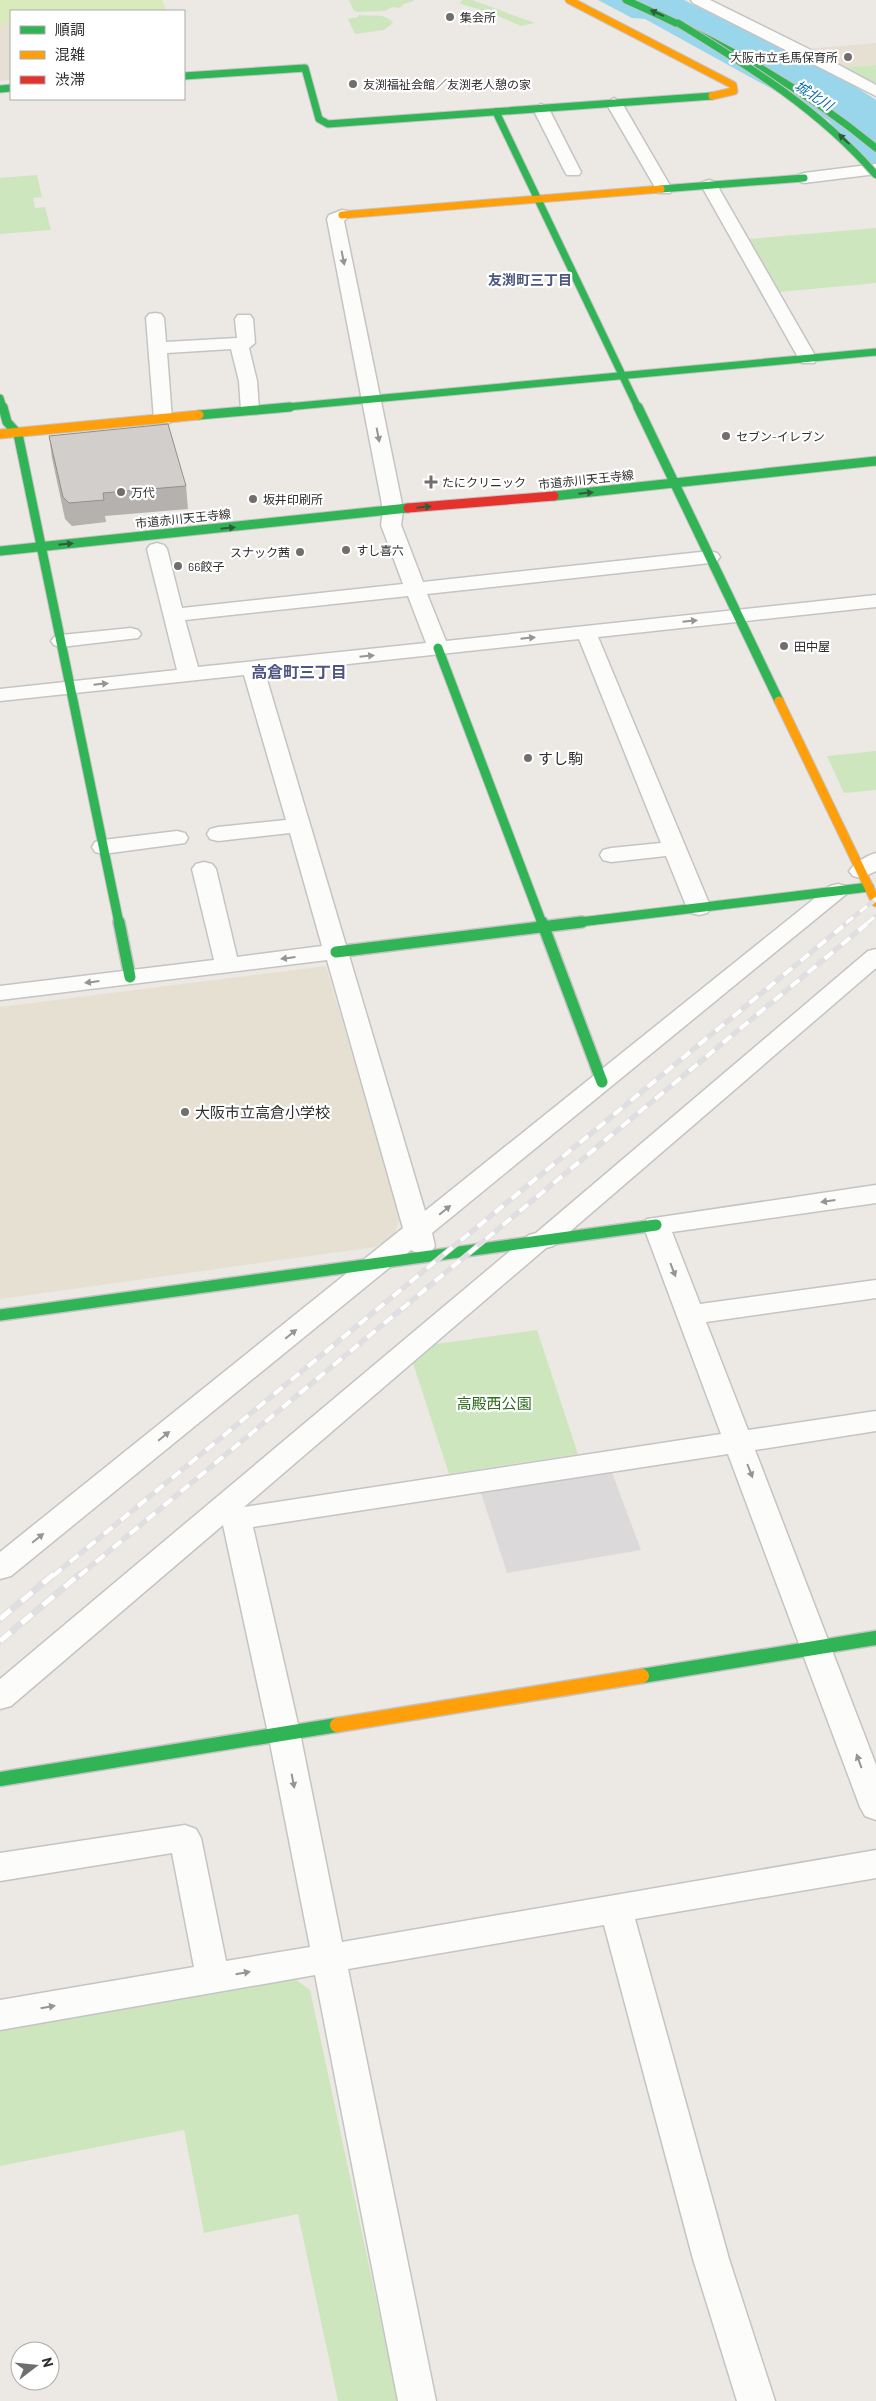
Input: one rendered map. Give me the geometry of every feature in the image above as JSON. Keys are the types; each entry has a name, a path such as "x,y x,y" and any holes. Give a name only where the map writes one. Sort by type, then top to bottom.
{"main road":[{"path":"185,76 305,68 319,119 328,124 720,95 732,92 735,88 727,82 569,0"},
{"path":"626,0 746,55 835,113 876,148"},
{"path":"678,23 789,94 839,135 876,175"},
{"path":"496,112 673,482 675,495 710,558 869,873 876,902"},
{"path":"342,215 804,178"},
{"path":"0,434 876,352"},
{"path":"0,398 7,422 17,432 130,977"},
{"name":"市道赤川天王寺線","path":"0,551 41,546 392,522 487,500 533,499 876,461"},
{"path":"675,495 732,489"},
{"path":"438,648 602,1082"},
{"path":"336,952 838,891 869,873"},
{"path":"0,1315 656,1225"},
{"path":"0,1779 876,1638"}],"street":[{"path":"698,0 808,54 876,91"},
{"path":"614,103 664,189"},
{"path":"541,109 573,172"},
{"path":"804,178 876,169"},
{"path":"709,185 808,358"},
{"path":"342,215 335,219 371,399 392,522 438,648"},
{"path":"156,318 163,419"},
{"path":"158,348 239,345 246,343 244,319"},
{"path":"239,345 248,381 250,410"},
{"path":"157,549 189,675"},
{"path":"174,615 710,558"},
{"path":"0,695 738,615 876,602"},
{"path":"586,632 699,908"},
{"path":"61,641 132,634"},
{"path":"253,668 425,1256"},
{"path":"218,834 299,825"},
{"path":"103,847 177,838"},
{"path":"611,855 674,848"},
{"path":"204,869 227,966"},
{"path":"0,1568 838,891"},
{"path":"0,993 336,952"},
{"path":"0,1697 231,1513 541,1240 876,956"},
{"path":"876,1194 656,1225 876,1807"},
{"path":"690,1314 876,1289"},
{"path":"231,1513 876,1422"},
{"path":"231,1513 284,1733 327,1959 417,2401"},
{"path":"0,1867 186,1838 213,1978"},
{"path":"0,2015 876,1864"},
{"path":"616,1909 711,2259 756,2401"}],"shaded area":[{"path":"0,0 162,0 166,10 10,10 10,80 0,81"},
{"name":"大阪市立毛馬保育所","path":"876,43 876,65 841,68 805,49"},
{"name":"大阪市立高倉小学校","path":"326,966 400,1217 394,1235 375,1247 0,1299 0,1007"},
{"path":"611,1470 641,1550 507,1573 481,1493"}],"green space":[{"path":"0,0 162,0 166,10 10,10 10,23 0,24"},
{"path":"349,0 414,1 404,4 400,8 392,7 385,11 358,12 354,11"},
{"path":"472,0 535,23 521,26 491,13 461,4 460,2"},
{"path":"359,15 382,16 393,23 384,30 355,34 348,19 358,17"},
{"path":"876,65 876,82 869,83 841,68"},
{"path":"37,175 42,197 33,198 35,208 45,207 51,230 0,234 0,178"},
{"path":"876,228 876,283 779,292 749,239"},
{"path":"876,751 876,790 844,793 827,756"},
{"name":"高殿西公園","path":"537,1330 578,1454 449,1474 413,1363 436,1344"},
{"path":"288,1974 310,1990 398,2401 338,2401 298,2214 204,2233 184,2130 0,2166 0,2030"}],"water":[{"name":"城北川","path":"598,0 684,0 845,80 876,100 876,173 828,120 645,19 632,18"}],"building":[{"name":"万代","path":"168,424 186,486 103,493 104,500 69,503 63,497 49,436"}],"railway":[{"path":"846,923 876,899"},
{"path":"867,923 876,916"},
{"path":"53,1576 848,922"},
{"path":"79,1576 869,922"},
{"path":"0,1619 54,1574"},
{"path":"0,1641 80,1574"}],"traffic: fast":[{"path":"626,0 693,30 757,64 818,103 876,148"},
{"path":"678,23 784,90 809,109 833,129 876,175"},
{"path":"185,76 305,68 319,119 328,124 712,96"},
{"path":"0,89 10,88"},
{"path":"496,112 779,701"},
{"path":"661,189 804,178"},
{"path":"199,415 876,352"},
{"path":"0,398 7,422 18,434 130,977"},
{"path":"554,496 876,461"},
{"path":"0,551 408,508"},
{"path":"438,648 602,1082"},
{"path":"336,952 869,887"},
{"path":"0,1315 656,1225"},
{"path":"642,1676 876,1638"},
{"path":"0,1779 337,1725"}],"traffic: slow":[{"path":"569,0 733,85 734,91 712,96"},
{"path":"342,215 661,189"},
{"path":"0,434 199,415"},
{"path":"779,701 876,902"},
{"path":"337,1725 642,1676"}],"traffic: jam":[{"path":"408,508 487,500 554,496"}],"place":[{"name":"集会所","path":"450,17"},
{"name":"大阪市立毛馬保育所","path":"848,57"},
{"name":"友渕福祉会館／友渕老人憩の家","path":"353,84"},
{"name":"セブン-イレブン","path":"726,436"},
{"name":"たにクリニック","path":"431,482"},
{"name":"万代","path":"121,492"},
{"name":"坂井印刷所","path":"253,499"},
{"name":"すし喜六","path":"346,550"},
{"name":"スナック茜","path":"300,552"},
{"name":"66餃子","path":"178,566"},
{"name":"田中屋","path":"784,646"},
{"name":"すし駒","path":"528,758"},
{"name":"大阪市立高倉小学校","path":"185,1112"}],"district":[{"name":"友渕町三丁目","path":"530,279"},
{"name":"高倉町三丁目","path":"299,671"}]}
